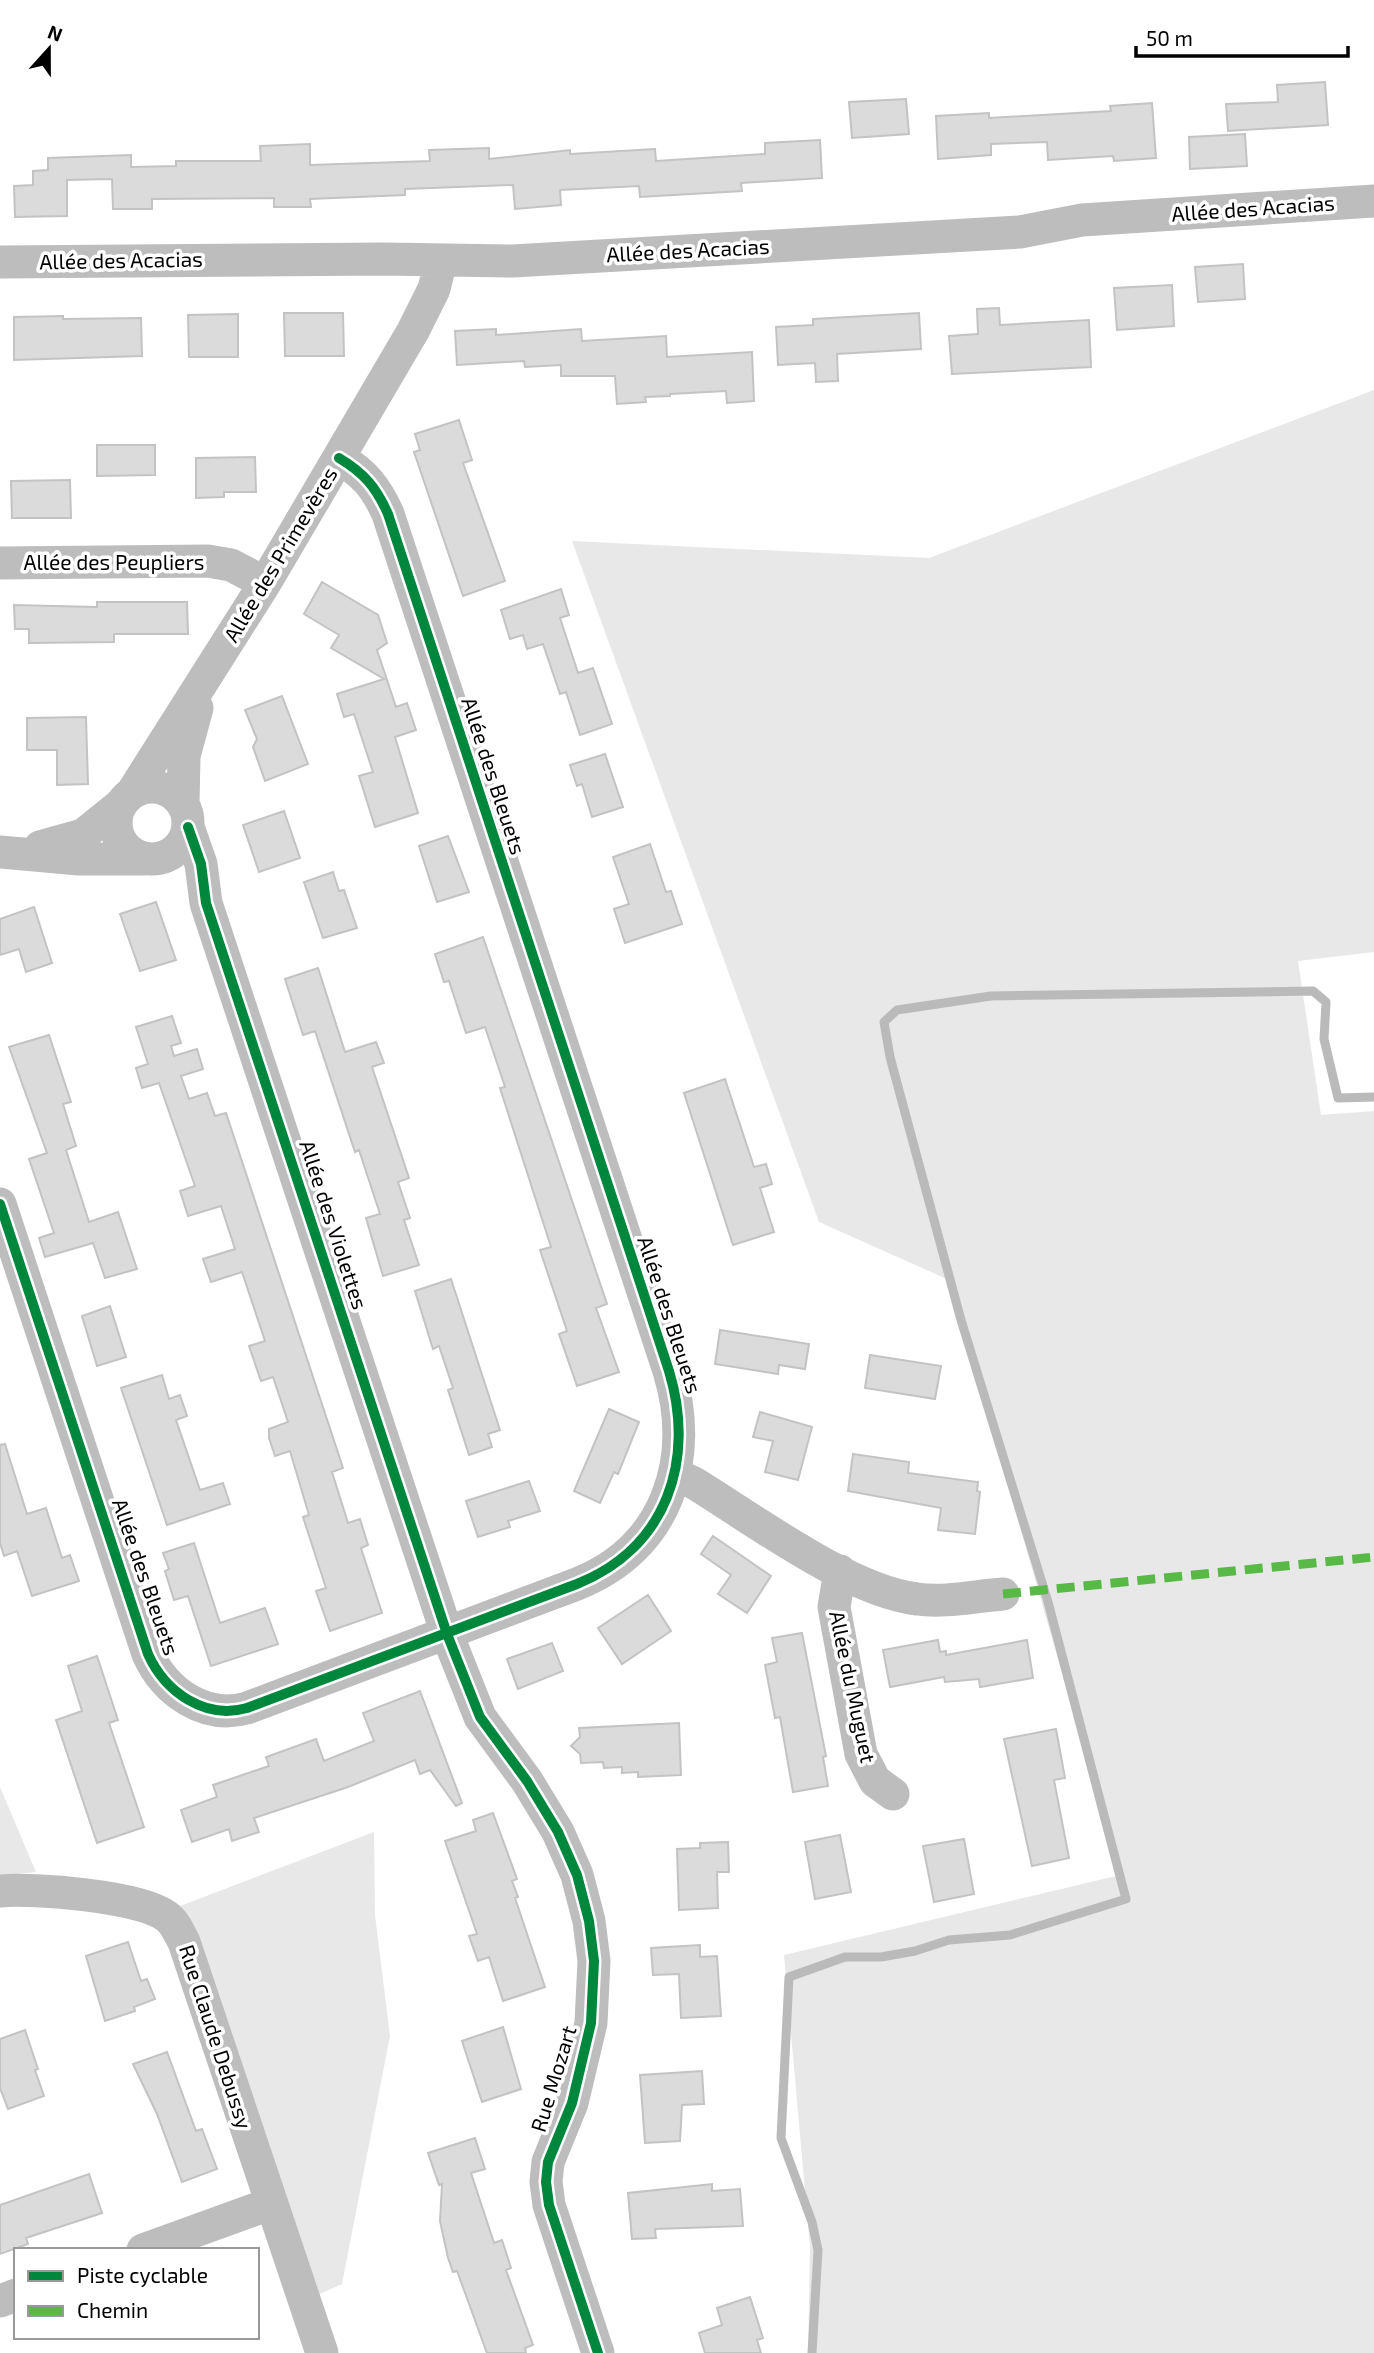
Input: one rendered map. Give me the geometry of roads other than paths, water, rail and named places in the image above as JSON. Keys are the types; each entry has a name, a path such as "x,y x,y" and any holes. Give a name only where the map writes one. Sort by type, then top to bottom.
{"street":[{"name":"Allée des Acacias","path":"0,262 513,261 1020,232 1082,220 1374,201"},
{"name":"Allée des Primevères","path":"2,852 74,840 94,829 126,800 215,664 340,458 423,315 442,260"},
{"name":"Allée des Bleuets","path":"0,1204 7,1246 148,1654 167,1685 200,1705 237,1711 447,1634 592,1578 612,1567 648,1532 674,1474 681,1429 673,1386 379,495 359,470 340,458"},
{"name":"Allée des Peupliers","path":"0,563 208,561 242,569 265,583"},
{"name":"Allée des Primevères","path":"186,816 182,777 186,744 215,664"},
{"path":"2,852 79,859 151,859 178,848 186,816 173,794 160,788 145,788 126,800 115,820 118,838 127,850 151,859"},
{"name":"Allée des Violettes","path":"186,816 201,864 206,902 447,1634"},
{"name":"Allée des Violettes","path":"151,859 187,874 206,902"},
{"name":"Allée du Muguet","path":"674,1474 694,1483 840,1571 897,1595 917,1599 1003,1594"},
{"name":"Allée du Muguet","path":"840,1571 834,1607 861,1754 875,1781 893,1794"},
{"name":"Rue Mozart","path":"447,1634 480,1717 527,1781 555,1826 572,1861 589,1921 594,1961 588,2039 572,2103 548,2162 546,2182 549,2205 598,2353"},
{"name":"Rue Claude Debussy","path":"0,1891 68,1893 149,1908 171,1920 184,1942 322,2353"},
{"path":"149,2248 270,2204"}],"waterway":[{"path":"812,2353 818,2250 812,2222 781,2138 789,1977 845,1957 881,1957 915,1951 949,1940 1010,1935 1126,1899 1048,1602 961,1320 890,1057 884,1022 897,1010 991,996 1313,991 1326,1002 1324,1039 1338,1098 1374,1097"}]}
